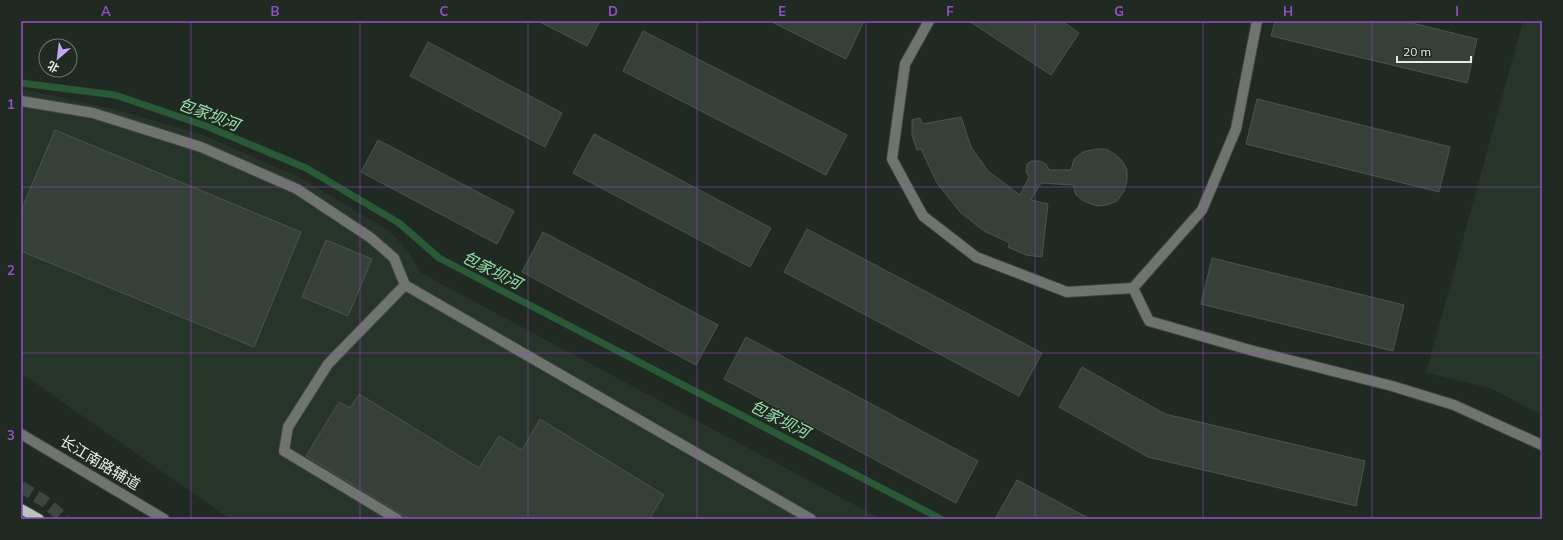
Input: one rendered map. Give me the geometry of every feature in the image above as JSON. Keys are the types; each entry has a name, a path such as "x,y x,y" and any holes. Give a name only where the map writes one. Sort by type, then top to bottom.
{"main road":[{"path":"21,509 39,519"}],"street":[{"path":"930,21 905,64 892,159 923,216 976,257 1067,292 1133,288 1202,210 1236,129 1257,21"},
{"path":"21,101 93,113 201,147 297,189 371,238 394,258 405,285 809,518"},
{"path":"397,519 284,451 288,427 328,364 405,285"},
{"path":"1133,288 1149,322 1250,350 1392,386 1454,405 1542,445"},
{"name":"长江南路辅道","path":"21,434 164,519"}],"shaded area":[{"path":"1523,21 1542,21 1542,415 1490,388 1426,373"},
{"path":"21,89 114,109 203,135 301,178 389,231 408,251 421,273 881,519 230,519 21,373"}],"building":[{"path":"538,21 600,21 587,46"},
{"path":"770,21 864,21 846,59"},
{"path":"969,21 1062,21 1079,33 1051,75"},
{"path":"1275,21 1404,21 1477,39 1467,83 1271,36"},
{"path":"643,31 847,135 826,175 623,71"},
{"path":"428,42 562,113 545,147 410,76"},
{"path":"1257,99 1450,147 1439,192 1246,144"},
{"path":"961,117 971,147 988,171 1020,195 1029,177 1026,171 1027,164 1032,161 1040,161 1046,164 1049,170 1071,170 1074,159 1083,152 1096,149 1106,149 1116,155 1123,162 1127,170 1127,181 1124,191 1117,201 1107,205 1097,206 1084,201 1076,195 1073,185 1041,183 1031,200 1048,204 1042,257 1026,255 1008,247 1010,243 984,231 960,212 937,183 921,149 917,150 912,135 912,120 920,118 923,124"},
{"path":"55,130 301,232 254,347 21,251 21,211"},
{"path":"594,134 771,228 750,267 573,173"},
{"path":"378,140 514,211 497,244 361,172"},
{"path":"807,229 1042,353 1019,396 784,272"},
{"path":"543,232 718,325 696,365 522,272"},
{"path":"326,240 372,259 348,316 302,297"},
{"path":"1212,258 1404,305 1393,351 1201,304"},
{"path":"746,337 978,461 956,503 724,379"},
{"path":"1082,367 1165,414 1365,461 1356,506 1148,457 1059,407"},
{"path":"359,394 479,468 499,436 522,450 540,419 664,495 649,519 409,519 306,456 339,402 350,408"},
{"path":"1017,480 1090,519 995,519"}],"waterway":[{"name":"包家坝河","path":"21,83 115,95 206,126 306,168 399,223 439,258 941,519"}],"tunnel":[{"path":"21,487 44,501 65,519"}]}
